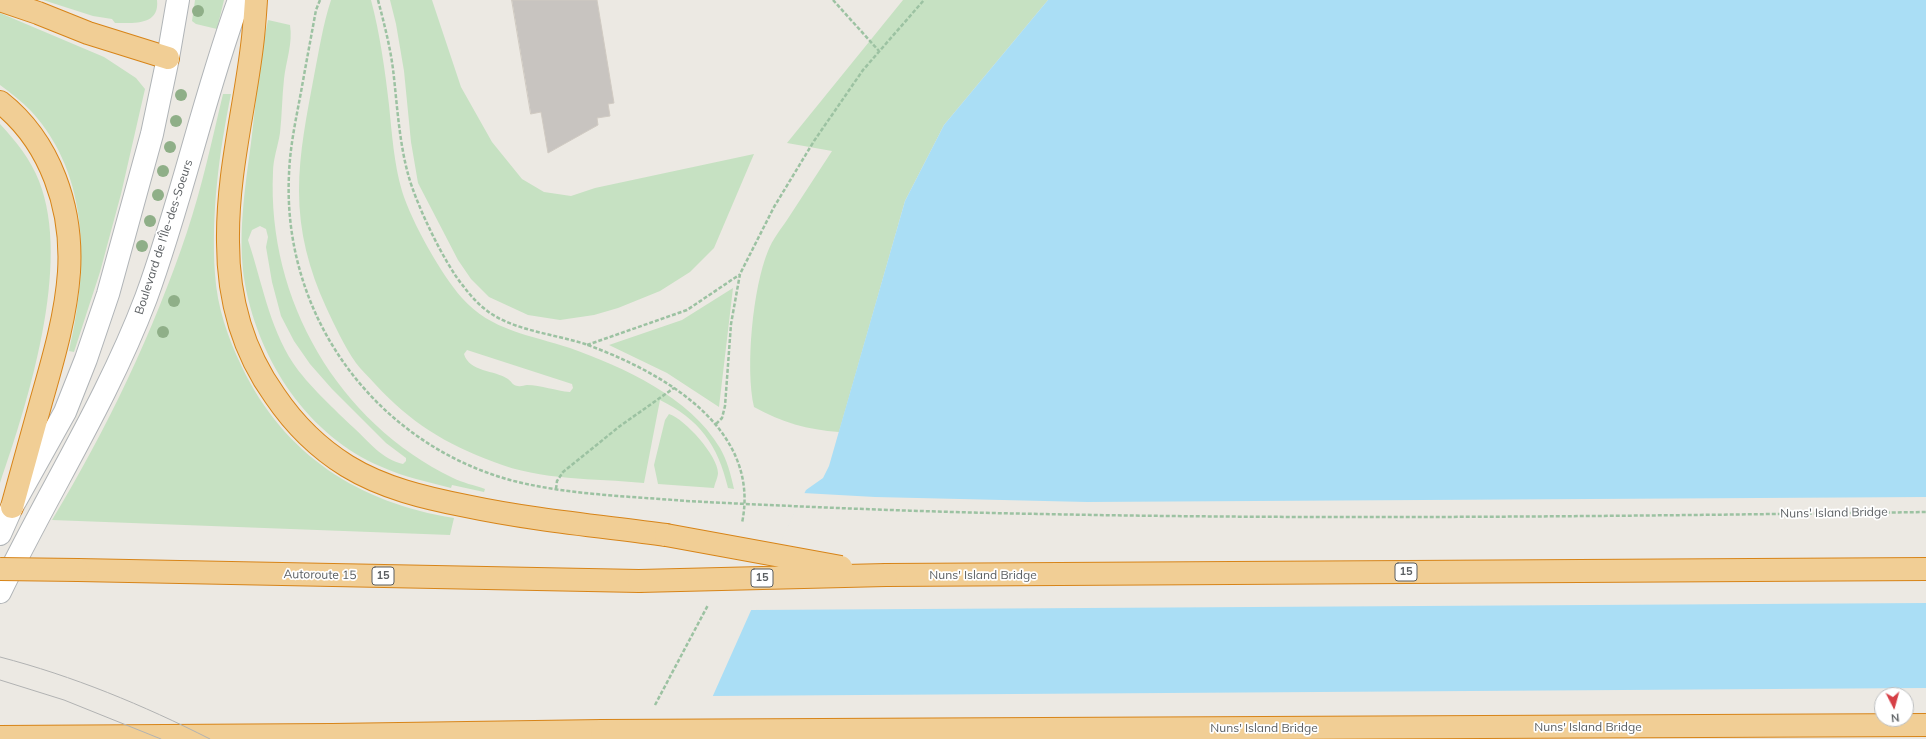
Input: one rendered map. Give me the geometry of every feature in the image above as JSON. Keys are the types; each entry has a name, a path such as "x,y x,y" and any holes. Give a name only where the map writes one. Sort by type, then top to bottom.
{"highway":[{"path":"0,0 38,13 95,36 168,58"},
{"path":"256,0 252,46 233,164 229,203 229,277 233,303 244,339 266,384 285,410 304,432 324,450 348,466 374,480 438,500 505,514 666,535 886,575"},
{"path":"0,102 18,119 38,144 54,175 65,214 69,252 66,292 58,338 12,507"},
{"name":"Autoroute 15","path":"0,569 639,581"},
{"name":"Nuns' Island Bridge","path":"639,581 886,575 1926,569"},
{"name":"Nuns' Island Bridge","path":"0,737 325,735 602,731 1926,725"}],"street":[{"path":"0,534 12,507 66,412 108,294 128,226 152,134 168,58 178,0"},
{"name":"Boulevard de l'Île-des-Soeurs","path":"0,592 23,544 104,392 145,299 175,210 200,120 226,36 239,0"}],"path":[{"name":"Nuns' Island Bridge","path":"320,0 316,10 298,109 289,179 290,222 293,247 316,315 338,356 366,392 402,426 421,440 467,464 508,479 556,489 686,501 870,509 1130,516 1653,515 1926,512"},
{"path":"378,0 389,43 408,173 431,230 453,271 474,300 486,310 501,319 587,345 619,359 674,388 693,401 716,424 722,418 725,406 730,324 740,274 774,207 814,142 864,70 924,0"},
{"path":"833,0 879,51"},
{"path":"587,345 687,310 740,274"},
{"path":"556,489 557,481 563,472 620,426 674,388"}],"green space":[{"path":"43,0 157,0 157,8 154,15 150,19 137,23 115,23 112,19 93,16"},
{"path":"195,0 224,0 217,29 196,24 192,21"},
{"path":"331,0 371,0 382,52 395,160 402,191 428,248 445,276 462,298 473,309 499,325 570,348 612,364 654,386 673,399 707,430 720,448 725,458 734,489 728,488 719,459 705,435 686,416 674,407 660,400 644,483 549,476 531,473 494,462 460,448 444,439 415,421 401,410 358,366 336,329 320,293 306,250 299,206 299,176 304,133 319,47","holes":["467,350 572,384 573,388 570,392 532,385 516,386 503,376 483,370 471,364 464,354"]},
{"path":"390,0 432,0 461,87 492,142 522,179 544,192 571,196 595,188 754,154 714,248 690,272 660,291 618,308 594,315 560,320 528,315 489,297 471,279 458,260 418,183 411,142 404,71 396,24"},
{"path":"903,0 1048,0 944,125 905,201 839,432 806,427 774,417 754,407 751,391 750,371 752,328 758,285 768,251 774,239 832,151 787,143"},
{"path":"0,13 104,57 136,78 145,89 121,194 100,272 74,352 69,351 80,288 81,257 80,225 74,194 65,165 51,137 31,111 0,85"},
{"path":"268,20 290,25 291,38 284,79 280,133 273,172 274,220 282,266 297,310 318,352 344,390 376,425 412,454 453,478 485,489 484,492 452,485 451,488 390,471 355,453 331,436 310,416 291,393 275,368 262,341 252,313 245,284 242,231 246,178","holes":["260,226 266,229 268,237 266,247 272,282 281,316 294,341 310,364 332,389 386,443 406,458 406,461 403,464 389,459 370,444 322,397 293,363 272,319 248,240 252,230"]},
{"path":"223,94 231,94 223,139 215,206 215,274 218,298 224,322 242,367 259,398 279,426 302,449 328,470 356,487 387,500 419,511 454,518 450,535 52,520 92,451 110,416 144,344 174,270 197,198"},
{"path":"0,124 12,137 36,173 48,214 51,252 49,292 33,374 23,413 0,483"},
{"path":"733,288 719,407 667,373 609,345 682,320"},
{"path":"669,414 676,417 692,430 713,457 718,473 714,488 658,484 654,465 665,420"}],"water":[{"path":"1048,0 1926,0 1926,739 703,718 806,490 823,478 829,466 905,201 944,125"}],"pier":[{"path":"803,493 875,497 1087,502 1926,497 1926,603 750,610"},
{"path":"1874,688 1874,727 1914,727 1914,688 1926,688 1926,739 690,739 711,696"}],"building":[{"path":"512,0 597,0 614,103 608,104 610,116 597,118 598,125 548,153 541,112 531,114"}],"tram line":[{"path":"0,657 54,673 107,692 210,739"},
{"path":"0,680 64,700 161,739"}]}
